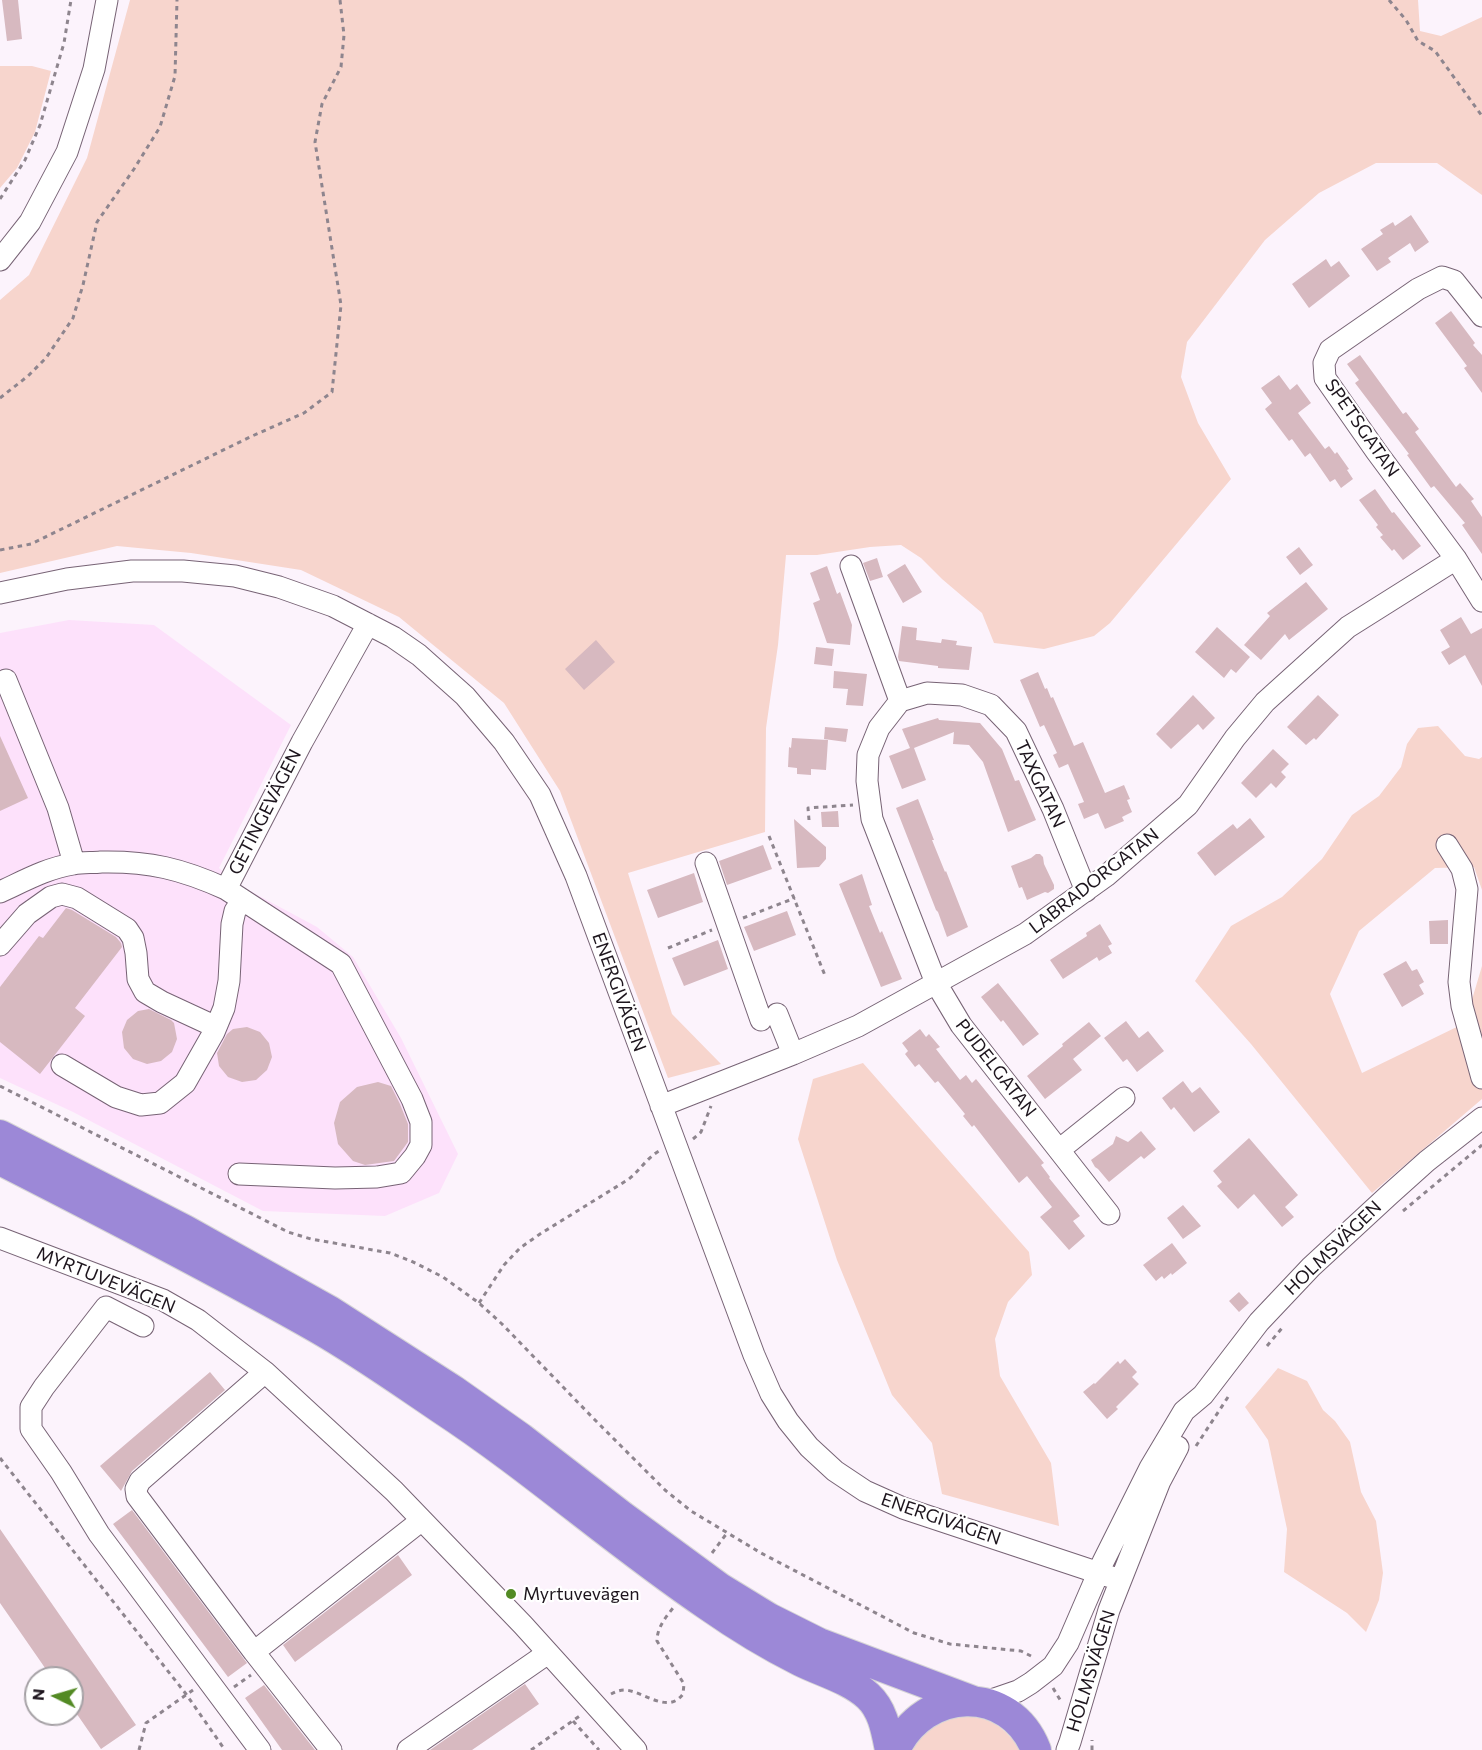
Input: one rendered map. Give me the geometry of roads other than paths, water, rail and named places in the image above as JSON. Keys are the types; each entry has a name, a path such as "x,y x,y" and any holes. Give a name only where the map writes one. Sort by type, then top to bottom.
{"highway":[{"path":"0,1135 185,1230 330,1311 453,1390 521,1438 711,1581 769,1618 819,1643 1001,1710 1017,1721 1030,1737 1036,1750"},
{"path":"0,1160 176,1250 320,1330 442,1409 509,1456 706,1605 762,1641 866,1694 880,1712 890,1750"},
{"path":"896,1750 906,1731 922,1715 951,1702 978,1702"}],"street":[{"path":"0,260 30,222 68,152 94,69 107,0"},
{"name":"SPETSGATAN","path":"1482,316 1454,280 1442,277 1418,290 1330,350 1324,363 1325,378 1376,451 1419,506 1456,559 1482,602"},
{"name":"LABRADORGATAN","path":"661,1106 858,1026 1025,934 1086,891 1188,805 1235,738 1265,702 1348,627 1456,559"},
{"path":"851,566 900,701 879,728 868,755 867,781 872,819 936,983"},
{"name":"ENERGIVÄGEN","path":"0,593 67,579 132,571 183,571 234,576 279,587 333,606 393,637 419,655 465,696 504,742 540,795 576,876 754,1355 771,1394 788,1421 809,1447 835,1471 865,1491 903,1508 1120,1580"},
{"name":"GETINGEVÄGEN","path":"0,892 46,871 74,863 142,863 174,869 202,879 234,895 302,742 368,624"},
{"path":"6,680 58,808 74,863"},
{"name":"TAXGATAN","path":"900,701 927,693 962,695 991,705 1010,724 1016,731 1053,809 1086,891"},
{"path":"1448,845 1462,869 1467,889 1459,982 1462,1006 1482,1078"},
{"path":"706,862 726,924 769,1017 793,1054"},
{"path":"0,945 27,914 51,897 62,894 77,898 127,929 133,939 138,979 145,992 216,1028"},
{"path":"62,1065 116,1097 141,1104 160,1103 185,1083 216,1028 224,1008 229,981 232,924 235,911 234,895"},
{"path":"234,895 341,964 412,1099 421,1122 421,1145 401,1173 377,1177 335,1178 239,1174"},
{"name":"PUDELGATAN","path":"936,983 961,1025 1109,1214"},
{"path":"1059,1150 1124,1098"},
{"name":"HOLMSVÄGEN","path":"978,1702 1018,1691 1053,1666 1068,1643 1098,1572 1150,1468 1184,1411 1203,1395 1259,1322 1304,1275 1404,1181 1482,1118"},
{"name":"MYRTUVEVÄGEN","path":"0,1238 164,1300 198,1320 265,1372 394,1491 548,1653 636,1750"},
{"name":"MYRTUVEVÄGEN","path":"143,1326 106,1307 31,1407 31,1429 61,1472 99,1534 260,1750"},
{"path":"265,1372 140,1481 136,1489 137,1496 331,1750"},
{"name":"HOLMSVÄGEN","path":"1067,1750 1097,1647 1120,1580 1160,1481 1194,1418 1203,1395"},
{"path":"254,1652 422,1520"},
{"path":"408,1750 548,1653"}],"place":[{"name":"Myrtuvevägen","path":"511,1594"}]}
